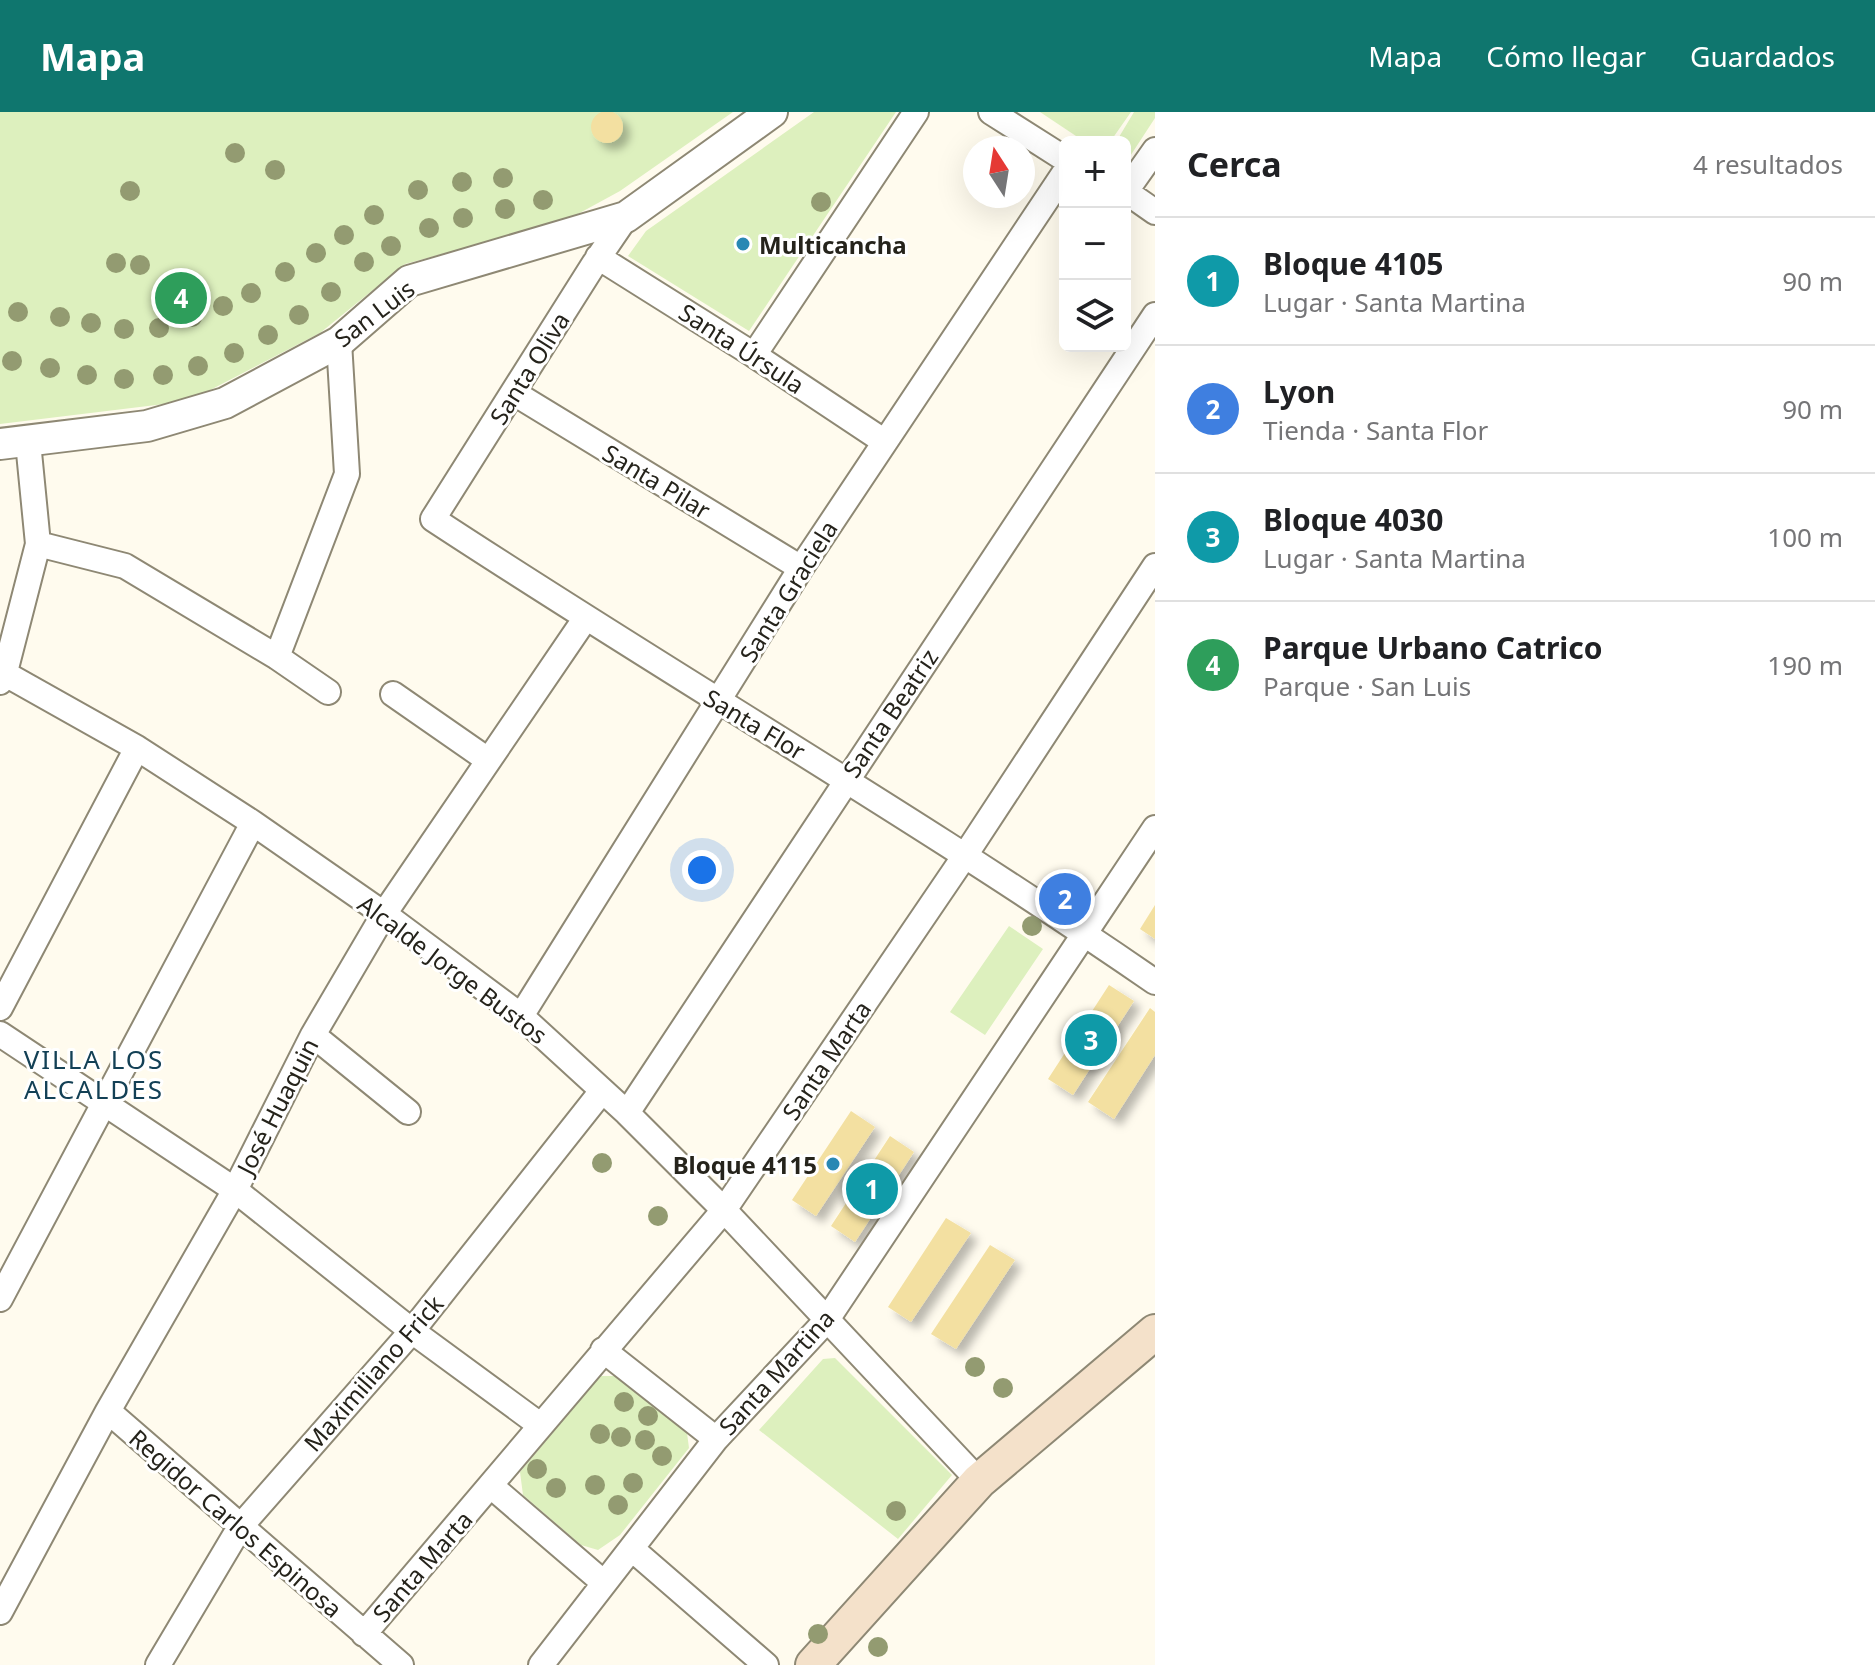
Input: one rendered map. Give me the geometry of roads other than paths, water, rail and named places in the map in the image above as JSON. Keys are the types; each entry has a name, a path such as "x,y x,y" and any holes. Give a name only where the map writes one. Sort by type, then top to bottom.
{"main road":[{"path":"813,1665 979,1481 1155,1332"}],"street":[{"name":"San Luis","path":"14,443 147,426 225,403 339,342 409,281 626,217 772,112"},
{"path":"754,355 916,112"},
{"path":"991,112 1059,155"},
{"path":"1131,184 1155,150"},
{"name":"Santa Graciela","path":"521,1016 801,568 1059,181"},
{"path":"1131,195 1155,212"},
{"name":"Santa Oliva","path":"433,519 626,217"},
{"name":"Santa Úrsula","path":"598,257 885,442"},
{"name":"Santa Beatriz","path":"627,1113 1155,315"},
{"path":"277,657 347,474 339,342"},
{"name":"Santa Pilar","path":"514,393 801,568"},
{"path":"2,675 38,544 14,443"},
{"name":"Santa Flor","path":"433,519 585,619 846,778 1155,982"},
{"path":"38,544 125,566 277,657 328,692"},
{"name":"Santa Marta","path":"364,1634 724,1210 964,857 1155,566"},
{"name":"José Huaquin","path":"0,1612 108,1411 235,1190 313,1035 384,914 585,619"},
{"name":"Alcalde Jorge Bustos","path":"2,675 137,748 253,823 384,914 521,1016 627,1113 724,1210 979,1481"},
{"path":"393,694 488,760"},
{"path":"0,1008 137,748"},
{"path":"0,1299 253,823"},
{"name":"Santa Martina","path":"541,1665 716,1439 826,1321 1155,828"},
{"path":"0,1034 235,1190 412,1331 540,1425"},
{"path":"313,1035 408,1112"},
{"name":"Maximiliano Frick","path":"158,1665 240,1527 412,1331 602,1091"},
{"path":"603,1350 716,1439"},
{"name":"Regidor Carlos Espinosa","path":"108,1411 401,1665"},
{"path":"491,1486 604,1583"},
{"path":"632,1549 766,1665"}],"place":[{"name":"Multicancha","path":"743,244"},
{"name":"Parque Urbano Catrico","path":"181,298"},
{"name":"Lyon","path":"1065,899"},
{"name":"Bloque 4030","path":"1091,1040"},
{"name":"Bloque 4115","path":"833,1164"},
{"name":"Bloque 4105","path":"872,1189"}],"district":[{"name":"VILLA LOS ALCALDES","path":"94,1074"}]}
